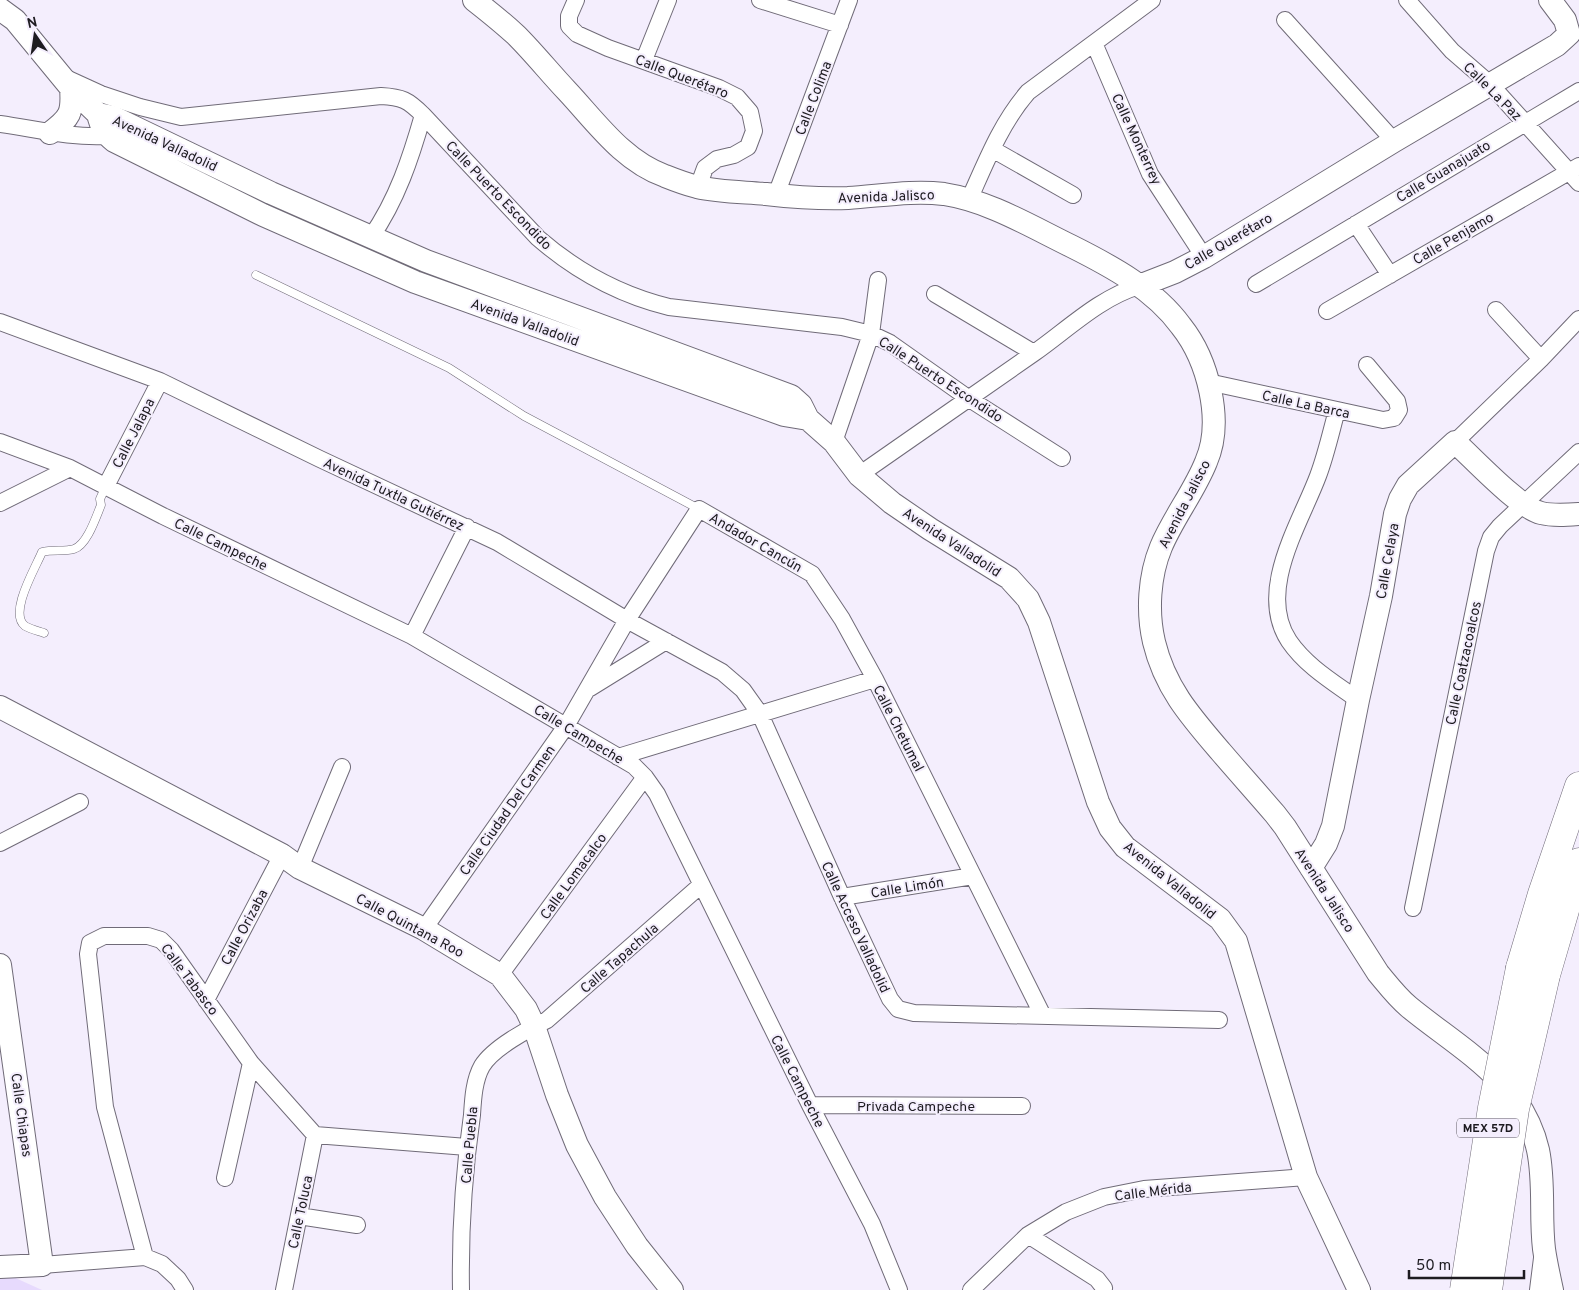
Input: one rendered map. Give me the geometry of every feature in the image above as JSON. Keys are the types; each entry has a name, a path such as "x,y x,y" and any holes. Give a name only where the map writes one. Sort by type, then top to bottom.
{"highway":[{"name":"MEX 57D","path":"1464,1290 1492,1108 1520,968 1542,894 1579,786"},
{"name":"MEX 57D","path":"1488,1290 1515,1109 1546,975 1579,862"}],"street":[{"name":"Avenida Jalisco","path":"474,0 514,33 619,147 640,164 662,175 698,187 776,195 840,198 911,193 943,194 969,200 1000,211 1101,261 1139,286 1166,308 1182,326 1198,353 1208,382 1214,420 1207,461 1161,546 1152,574 1150,606 1153,640 1163,671 1175,695 1192,718 1276,814 1378,973 1393,992 1408,1006 1477,1058 1505,1085 1524,1113 1538,1150 1542,1182 1544,1248 1552,1290"},
{"name":"Calle Querétaro","path":"576,0 569,16 569,26 577,34 608,48 719,88 737,97 750,112 754,131 748,147 734,155 717,159 705,168 698,187"},
{"path":"644,60 668,0"},
{"path":"760,0 840,25"},
{"name":"Calle Colima","path":"776,195 849,0"},
{"path":"969,200 992,148 1014,108 1028,92 1152,0"},
{"name":"Calle La Paz","path":"1407,0 1452,51 1490,84 1575,174"},
{"name":"Calle Querétaro","path":"859,475 1034,353 1109,298 1123,290 1175,272 1204,257 1394,141 1557,45 1569,34 1565,20 1550,0"},
{"path":"7,7 65,81 98,114"},
{"path":"1285,20 1394,141"},
{"name":"Calle Monterrey","path":"1094,43 1150,174 1204,257"},
{"path":"50,134 63,124 69,116 72,106 65,81"},
{"name":"Calle Puerto Escondido","path":"65,81 140,107 180,117 381,96 398,97 411,103 423,115 538,238 558,256 578,269 623,292 669,307 842,327 871,334 890,343 968,398 1062,458"},
{"name":"Calle Guanajuato","path":"1256,284 1524,122 1579,91"},
{"name":"Avenida Valladolid","path":"808,418 784,415 415,282 263,214 114,141 107,136 102,128 98,114 113,117 270,193 426,261 790,396 802,406 808,418 834,442 859,475 892,503 1009,578 1028,599 1050,652 1098,802 1110,828 1125,847 1220,920 1236,941 1306,1176 1360,1290"},
{"path":"371,237 386,216 413,152 423,115"},
{"path":"0,124 50,134 107,136"},
{"path":"992,148 1073,194"},
{"name":"Calle Penjamo","path":"1327,311 1575,174"},
{"path":"1356,224 1390,275"},
{"path":"834,442 871,334 878,280"},
{"path":"935,294 1034,353"},
{"path":"1496,310 1541,360"},
{"name":"Calle Celaya","path":"1311,868 1326,844 1333,826 1381,596 1395,514 1400,499 1408,485 1541,360 1579,320"},
{"name":"Avenida Tuxtla Gutiérrez","path":"0,322 160,381 320,460 497,542 628,620 722,672 743,690 760,714"},
{"name":"Calle La Barca","path":"1208,382 1383,420 1394,418 1399,410 1397,401 1367,365"},
{"name":"Calle Jalapa","path":"106,486 160,381"},
{"path":"1337,410 1318,476 1285,556 1279,584 1277,614 1288,640 1307,663 1358,700"},
{"name":"Calle Campeche","path":"0,442 70,468 163,516 412,636 634,766 645,777 657,794 810,1105 872,1224 899,1290"},
{"path":"1455,442 1523,505 1540,513 1579,514"},
{"name":"Calle Coatzacoalcos","path":"1413,908 1486,551 1491,537 1500,526 1579,452"},
{"path":"0,503 70,468"},
{"name":"Calle Ciudad Del Carmen","path":"424,929 566,726 628,620 699,509"},
{"name":"Andador Cancún","path":"699,509 812,574 842,619 875,679"},
{"path":"412,636 467,527"},
{"path":"588,689 666,641"},
{"name":"Calle Chetumal","path":"618,756 875,679 1043,1016"},
{"name":"Calle Quintana Roo","path":"0,707 282,855 300,868 424,929 500,975 526,1009 534,1026 557,1095 577,1145 605,1197 632,1238 672,1290"},
{"name":"Calle Acceso Valladolid","path":"760,714 842,897 890,999 898,1009 914,1013 1219,1020"},
{"path":"300,868 342,767"},
{"name":"Calle Lomacalco","path":"500,975 645,777"},
{"path":"0,843 80,802"},
{"name":"Calle Orizaba","path":"206,1000 282,855"},
{"name":"Calle Limón","path":"842,897 973,876"},
{"name":"Calle Tapachula","path":"534,1026 547,1020 701,886"},
{"name":"Calle Tabasco","path":"145,1257 105,1107 88,954 90,943 104,936 148,936 161,940 171,950 251,1063 315,1135"},
{"name":"Calle Chiapas","path":"1,977 42,1266"},
{"name":"Calle Puebla","path":"461,1290 467,1147 475,1089 482,1066 499,1048 534,1026"},
{"path":"225,1178 251,1063"},
{"name":"Privada Campeche","path":"810,1105 1022,1106"},
{"path":"315,1135 467,1147"},
{"name":"Calle Toluca","path":"284,1290 315,1135"},
{"name":"Calle Mérida","path":"971,1290 1028,1235 1066,1212 1104,1197 1144,1189 1306,1176"},
{"path":"299,1216 357,1224"},
{"path":"1028,1235 1097,1279 1104,1289"},
{"name":"Avenida Jalisco","path":"1538,1290 1544,1248"},
{"path":"0,1267 42,1266 145,1257 162,1264 178,1279 185,1290"}],"lane":[{"path":"256,274 449,368 524,416 699,509"},
{"path":"44,633 25,626 20,620 19,602 42,552 51,549 75,549 84,543 101,506 100,499 106,486"}],"shaded area":[{"path":"0,1271 42,1290 0,1290"}]}
